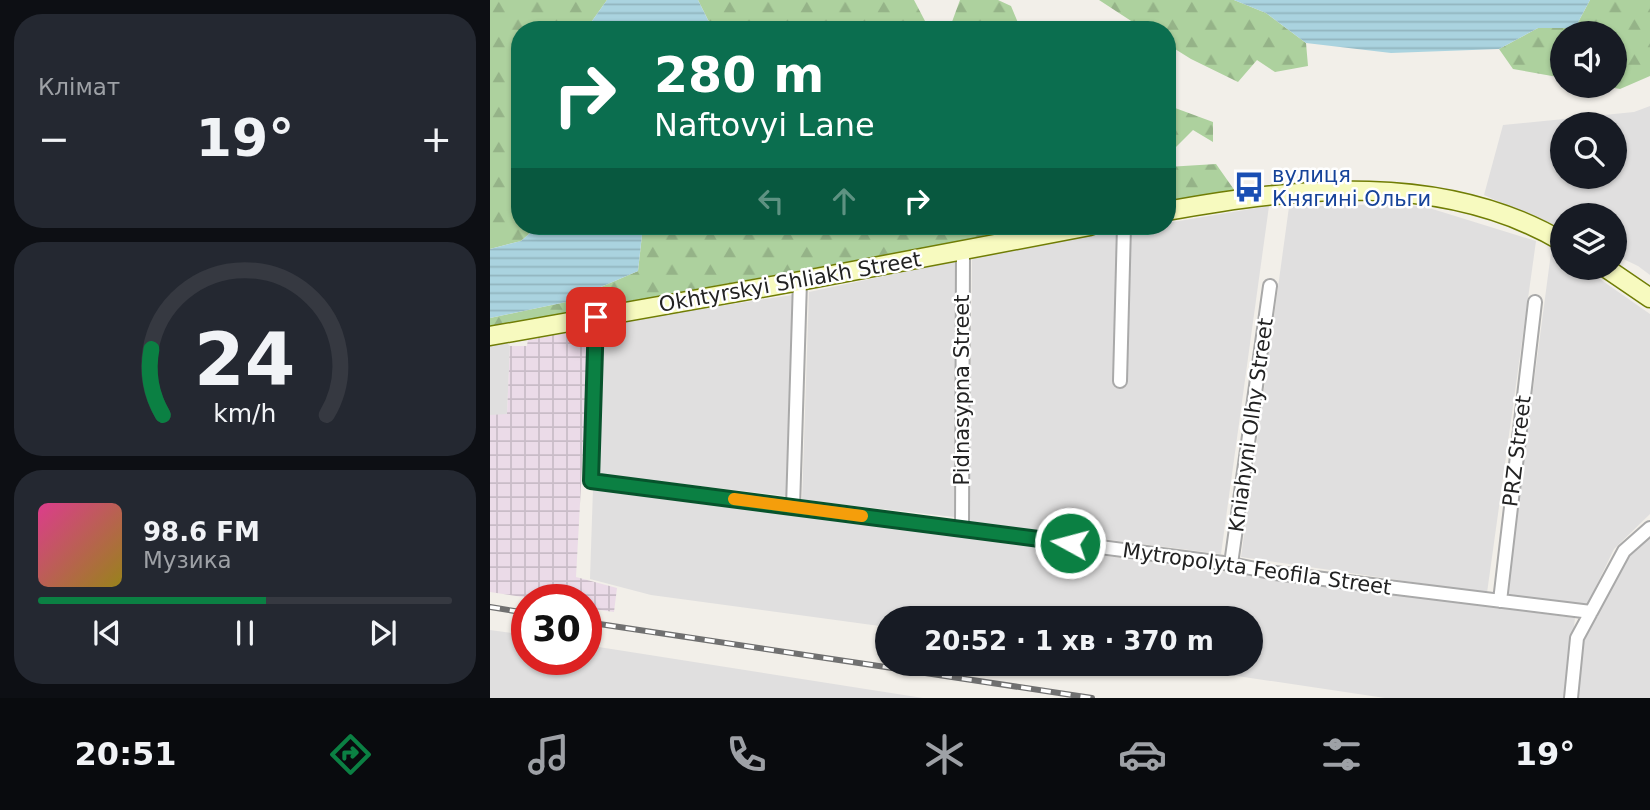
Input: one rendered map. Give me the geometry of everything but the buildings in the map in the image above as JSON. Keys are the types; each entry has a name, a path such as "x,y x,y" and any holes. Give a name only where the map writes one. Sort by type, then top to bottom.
{"main road":[{"path":"1176,209 1227,200 1328,190 1410,192 1477,206 1550,234"},
{"name":"Okhtyrskyi Shliakh Street","path":"490,336 1042,235"},
{"path":"1624,280 1650,298"}],"street":[{"path":"1120,381 1124,235"},
{"name":"Pidnasypna Street","path":"962,529 963,250"},
{"path":"793,507 800,281"},
{"name":"Kniahyni Olhy Street","path":"1231,564 1270,286"},
{"name":"PRZ Street","path":"1500,601 1535,302"},
{"name":"Mytropolyta Feofila Street","path":"596,317 591,481 1231,564 1275,573 1591,612"},
{"path":"1571,698 1577,638 1624,551 1650,528"}],"shaded area":[{"path":"1650,106 1650,275 1627,261 1627,203 1550,203 1550,225 1484,195 1503,125 1550,120 1550,189 1627,189 1627,113"},
{"path":"1384,204 1426,207 1536,241 1487,593 1241,557 1289,207"},
{"path":"1269,206 1221,554 969,522 972,256 1098,235 1176,235 1176,222"},
{"path":"1550,260 1550,280 1601,280 1650,314 1650,514 1614,549 1587,605 1506,595"},
{"path":"956,261 954,517 802,500 809,292"},
{"path":"792,295 786,496 596,474 602,324"},
{"path":"585,329 588,358 576,577 617,588 614,612 602,610 602,584 511,584 511,595 490,592 490,415 507,414 510,346 527,346 528,339"},
{"path":"504,340 510,346 507,415 490,415 490,343"},
{"path":"593,488 1575,618 1566,698 1385,698 1237,676 1263,676 1263,606 875,606 875,625 651,595 590,579"},
{"path":"1650,534 1650,698 1575,698 1582,644 1623,560"},
{"path":"490,630 511,633 511,675 602,675 602,648 923,698 490,698"}],"green space":[{"path":"490,0 607,0 592,21 511,21 511,235 528,235 521,241 490,249"},
{"path":"698,0 914,0 925,21 708,21"},
{"path":"960,0 998,0 1011,6 1017,21 952,21"},
{"path":"1099,0 1234,0 1266,13 1306,43 1308,66 1275,72 1257,60 1238,82 1176,50 1176,21 1131,21"},
{"path":"1590,0 1650,0 1650,76 1627,86 1627,21 1579,21"},
{"path":"1538,28 1550,28 1550,76 1513,69 1499,49"},
{"path":"1176,108 1213,122 1213,142 1193,130 1176,147"},
{"path":"1216,164 1235,191 1176,201 1176,166"},
{"path":"642,235 995,235 490,327 490,318 566,302 638,271"}],"water":[{"path":"607,0 698,0 708,21 592,21"},
{"path":"1234,0 1590,0 1579,21 1550,21 1550,28 1538,28 1499,49 1391,53 1306,43 1266,13"},
{"path":"528,235 642,235 638,271 566,302 490,318 490,249 521,241"}],"railway":[{"path":"490,607 511,610"},
{"path":"602,624 1092,698"}],"slow traffic":[{"path":"734,499 862,516"}],"place":[{"name":"вулиця Княгині Ольги","path":"1249,187"}],"route":[{"path":"596,317 591,481 1070,543"}]}
